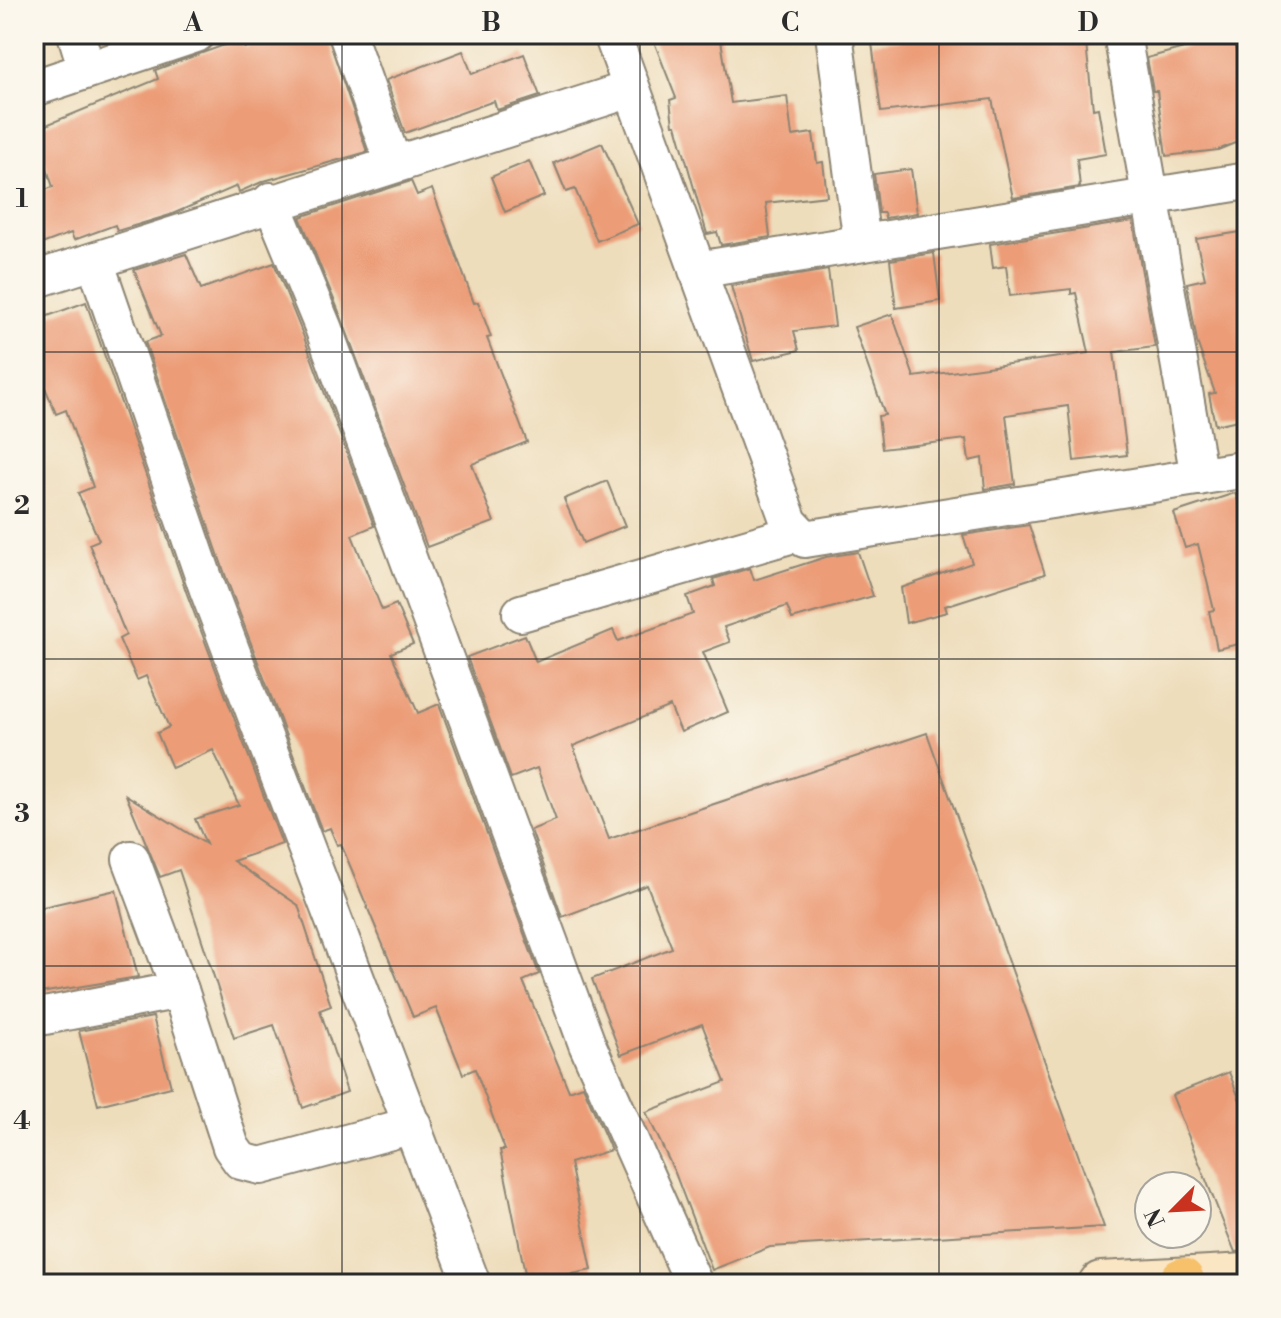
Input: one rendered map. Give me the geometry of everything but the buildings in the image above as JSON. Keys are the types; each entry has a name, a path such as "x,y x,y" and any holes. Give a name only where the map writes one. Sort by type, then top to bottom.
{"street":[{"path":"76,34 87,70"},
{"path":"34,88 196,34"},
{"path":"347,34 393,163"},
{"path":"612,34 789,522 805,539 818,540 1247,469"},
{"path":"834,34 862,243"},
{"path":"1122,34 1199,477"},
{"path":"34,280 271,201 631,89"},
{"path":"697,270 1247,181"},
{"path":"271,201 323,327 587,1044 694,1284"},
{"path":"95,261 207,587 472,1284"},
{"path":"521,613 797,533"},
{"path":"131,859 180,990 231,1147 241,1161 261,1166 413,1125"},
{"path":"34,1018 180,990"},
{"path":"1101,1284 1182,1282 1247,1276"}]}
